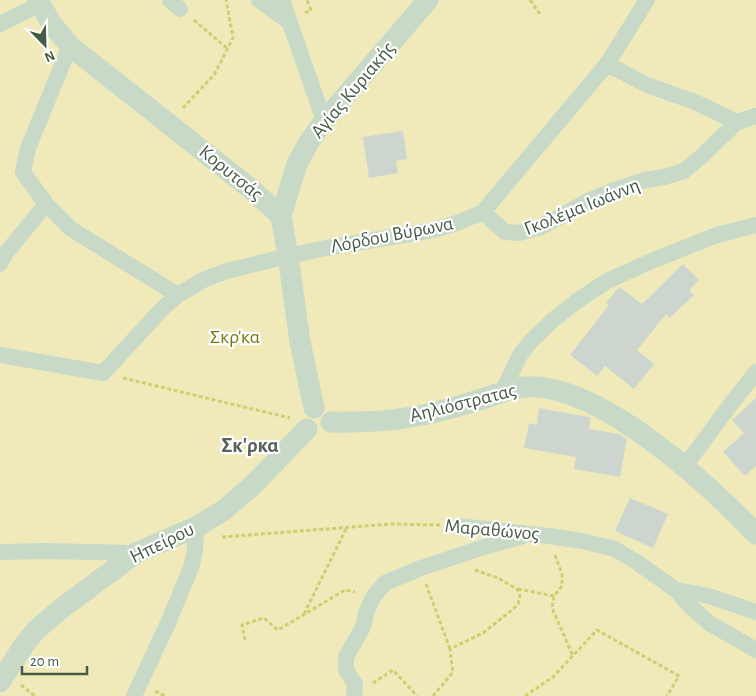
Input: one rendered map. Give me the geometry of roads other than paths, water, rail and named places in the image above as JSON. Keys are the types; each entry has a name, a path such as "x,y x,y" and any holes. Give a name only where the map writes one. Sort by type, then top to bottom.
{"street":[{"path":"259,0 289,22"},
{"path":"282,0 324,121"},
{"name":"Αγίας Κυριακής","path":"281,216 297,164 324,121 428,0"},
{"name":"Λόρδου Βύρωνα","path":"0,355 103,373 178,294 204,279 227,271 288,256 433,230 457,223 483,212 607,64 648,0"},
{"path":"0,24 39,2"},
{"name":"Κορυτσάς","path":"39,2 51,23 70,46 251,189 281,216 300,342 309,420"},
{"path":"70,46 28,148 23,172 46,204 71,229 178,294"},
{"path":"607,64 647,85 695,102 737,122"},
{"name":"Γκολέμα Ιωάννη","path":"483,212 505,232 518,233 541,227 588,201 617,189 645,180 684,172 737,122 756,116"},
{"path":"0,264 46,204"},
{"path":"502,392 520,355 531,341 554,319 607,280 717,235 756,225"},
{"path":"685,466 756,372"},
{"name":"Αηλιόστρατας","path":"309,420 315,434 319,434 327,431 331,422 353,423 404,418 443,411 524,387 552,388 586,400 630,425 685,466 756,534"},
{"name":"Ηπείρου","path":"0,682 36,630 62,608 136,553 196,527 224,510 253,485 309,420"},
{"name":"Μαραθώνος","path":"458,526 582,541 615,549 676,590 690,606 710,623 756,650"},
{"path":"134,696 168,623 192,565 196,527"},
{"path":"354,696 355,684 346,670 346,657 363,627 373,596 385,583 484,547 541,535"},
{"path":"0,552 136,553"},
{"path":"676,590 710,596 756,612"}],"district":[{"name":"Σκ'ρκα","path":"250,445"}],"park label":[{"name":"Σκρ'κα","path":"235,337"}]}
